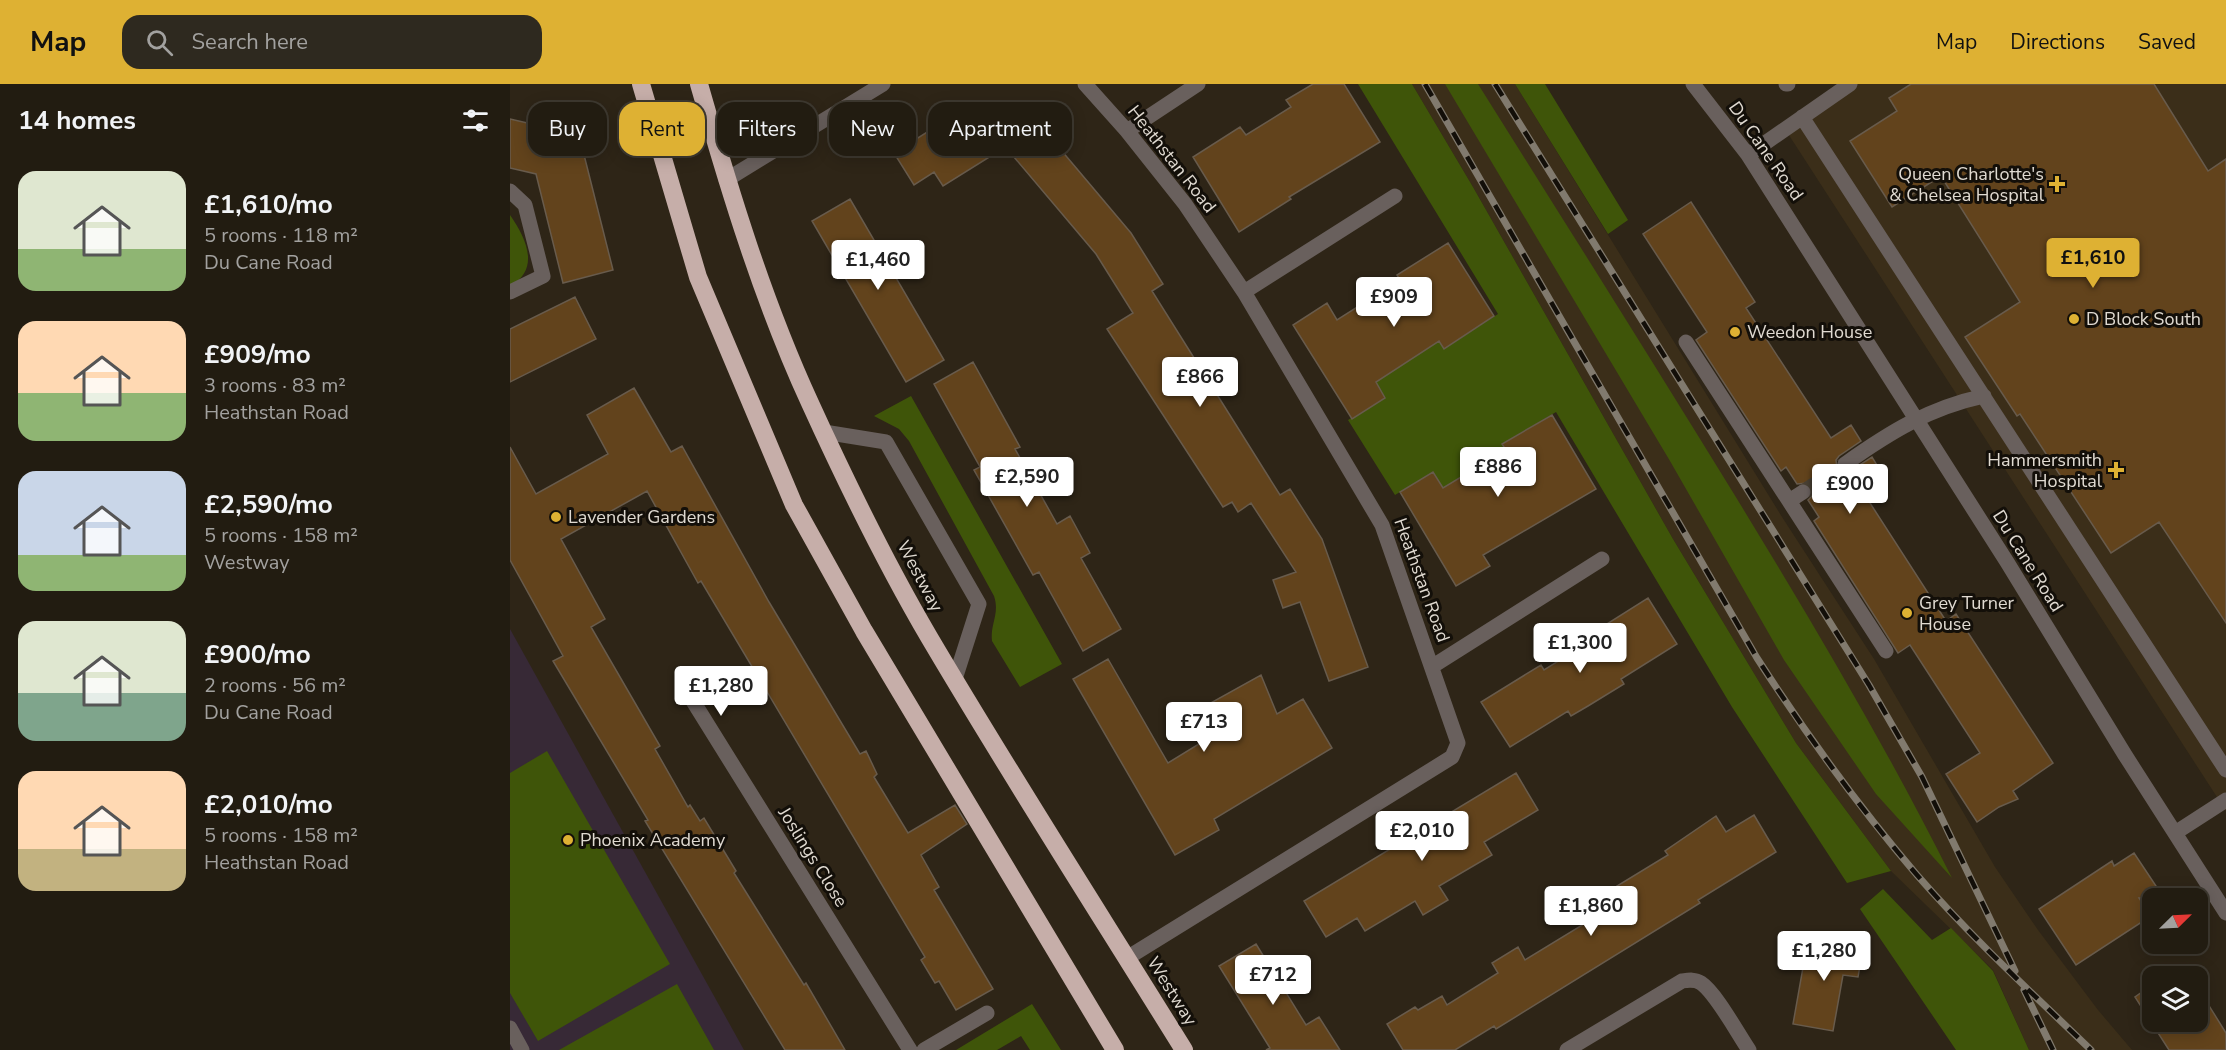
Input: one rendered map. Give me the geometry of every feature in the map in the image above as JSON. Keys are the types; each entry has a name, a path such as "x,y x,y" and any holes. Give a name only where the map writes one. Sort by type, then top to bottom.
{"highway":[{"path":"641,84 698,277 794,505 864,632 1115,1050"},
{"name":"Westway","path":"699,84 726,180 771,305 809,402 869,525 928,635 1184,1050"}],"street":[{"path":"726,180 883,84"},
{"name":"Heathstan Road","path":"1085,84 1127,131 1185,204 1244,292 1382,525 1458,743 1452,757 1127,958"},
{"path":"1127,131 1198,84"},
{"name":"Du Cane Road","path":"1693,84 1748,155 2007,562 2125,755 2226,913"},
{"path":"1748,155 1850,84"},
{"path":"1802,117 2226,771"},
{"path":"510,191 525,205 543,276 510,292"},
{"path":"1244,292 1395,196"},
{"path":"1686,342 1886,651"},
{"path":"1845,464 1916,418 1954,402 1984,396"},
{"path":"824,432 886,442 979,604 955,678"},
{"path":"1789,501 1803,492"},
{"path":"1433,666 1602,559"},
{"name":"Joslings Close","path":"682,685 910,1050"},
{"path":"2175,833 2226,800"},
{"path":"1567,1050 1682,981 1693,980 1702,983 1711,992 1749,1050"},
{"path":"924,1050 987,1013"},
{"path":"510,1028 522,1050"}],"shaded area":[{"path":"1412,84 1515,84 1782,517 1874,659 1995,867 2038,930 2098,1010 2132,1050 2029,1050 1993,970 1891,871 1796,743 1673,539"},
{"name":"Hammersmith Hospital","path":"1847,84 2226,84 2226,811 1785,129"},
{"name":"Phoenix Academy","path":"510,629 744,1050 510,1050"}],"green space":[{"path":"1358,84 1412,84 1673,539 1796,743 1891,871 1847,883 1732,707 1556,412 1502,444 1506,450 1443,488 1433,472 1395,495 1348,420 1385,398 1376,382 1439,341 1444,349 1498,314"},
{"path":"1445,84 1478,84 1671,391 1791,589 1874,732 1952,878 1876,794 1784,660 1670,461"},
{"path":"1515,84 1545,84 1628,220 1608,234"},
{"path":"510,215 525,243 528,262 520,279 510,286"},
{"path":"911,396 1062,664 1020,687 992,641 996,608 994,596 909,441 899,429 874,416"},
{"path":"547,751 670,964 538,1041 510,993 510,773"},
{"path":"1883,889 1932,940 1951,928 1993,971 2029,1050 1956,1050 1860,909"},
{"path":"677,984 714,1050 559,1050"},
{"path":"1032,1004 1061,1050 1030,1050 1021,1036 997,1050 956,1050"}],"building":[{"path":"1313,84 1344,84 1380,142 1289,197 1291,199 1239,232 1193,157 1240,127 1246,135 1291,107 1286,100"},
{"name":"Hammersmith Hospital","path":"1911,84 2154,84 2208,171 2226,159 2226,623 2159,522 2111,553 2020,414 2017,416 1965,337 2020,302 1941,176 1892,207 1850,141 1897,111 1889,98"},
{"path":"510,119 528,123 528,156 584,156 613,270 563,283 536,174 510,168"},
{"path":"928,132 928,156 991,156 943,186 934,172 914,185 896,156 916,156 916,139"},
{"path":"1066,156 1131,233 1163,284 1152,291 1280,495 1290,489 1322,539 1368,667 1329,681 1300,602 1283,608 1273,580 1296,572 1251,503 1238,512 1232,502 1223,507 1107,329 1133,313 1096,254 1014,157"},
{"path":"850,199 944,360 906,382 812,221"},
{"path":"1691,202 1755,302 1746,308 1831,438 1851,425 1861,441 1839,456 1836,460 1837,469 1846,474 1872,457 1883,475 1861,489 1946,621 1956,614 2053,763 2013,791 2018,799 1999,807 1977,822 1946,774 1980,753 1910,645 1898,653 1814,521 1819,517 1808,500 1812,496 1811,487 1807,483 1797,484 1786,467 1781,471 1696,340 1707,332 1643,234"},
{"path":"1448,243 1494,316 1444,349 1439,341 1376,382 1385,398 1352,419 1293,325 1327,303 1337,320 1400,280 1397,275"},
{"path":"575,297 596,339 510,382 510,329"},
{"path":"973,362 1020,447 1015,449 1057,524 1070,516 1090,553 1081,558 1121,629 1083,651 1039,572 1033,575 974,470 980,467 934,384"},
{"path":"634,388 671,452 682,446 769,602 860,754 866,751 877,774 874,777 908,833 955,805 967,824 921,855 939,887 934,890 993,989 956,1010 939,981 935,983 921,960 925,957 701,581 698,583 647,491 561,539 605,619 591,627 660,746 655,749 688,807 690,805 700,821 704,818 736,871 734,873 804,985 806,983 845,1050 785,1050 645,821 648,820 553,661 563,656 510,560 510,447 536,494 608,454 587,415"},
{"path":"1552,415 1596,489 1483,555 1490,566 1456,586 1400,492 1433,472 1443,488 1506,450 1502,444"},
{"path":"1648,598 1677,644 1621,679 1624,684 1571,716 1568,711 1510,747 1481,702 1541,665 1544,670 1594,639 1591,634"},
{"path":"1108,659 1168,763 1212,736 1198,710 1261,675 1277,714 1303,699 1332,748 1214,819 1219,830 1175,855 1073,679"},
{"path":"1516,773 1538,810 1484,842 1492,855 1439,886 1448,900 1423,915 1415,901 1365,931 1357,918 1326,937 1304,901"},
{"path":"1754,815 1776,852 1698,900 1700,903 1496,1029 1494,1026 1455,1050 1403,1050 1387,1024 1415,1007 1418,1010 1442,996 1447,1005 1498,973 1492,963 1518,947 1525,960 1625,899 1617,886 1668,855 1665,851 1716,816 1726,832"},
{"path":"2134,853 2157,888 2142,888 2142,898 2139,898 2142,902 2142,922 2076,965 2039,909 2112,861 2114,866"},
{"path":"1808,939 1863,949 1858,977 1843,975 1833,1031 1793,1024"},
{"path":"1256,944 1306,1025 1319,1017 1340,1050 1266,1050 1270,1048 1219,966"},
{"path":"2142,992 2142,1008 2135,997"},
{"path":"2208,1004 2226,1033 2226,1050 2169,1050 2157,1032 2208,1032"}],"tunnel":[{"path":"1803,492 1845,464"}],"railway":[{"path":"1425,84 1757,658 1794,714 1853,796 1917,875 1980,943 2091,1050"},
{"path":"1495,84 1869,685 1922,777 2015,971"},
{"path":"2024,990 2053,1050"}],"place":[{"name":"Queen Charlotte's & Chelsea Hospital","path":"2057,184"},
{"name":"D Block South","path":"2074,319"},
{"name":"Weedon House","path":"1735,332"},
{"name":"Hammersmith Hospital","path":"2116,470"},
{"name":"Lavender Gardens","path":"556,517"},
{"name":"Grey Turner House","path":"1907,613"},
{"name":"Phoenix Academy","path":"568,840"}]}
